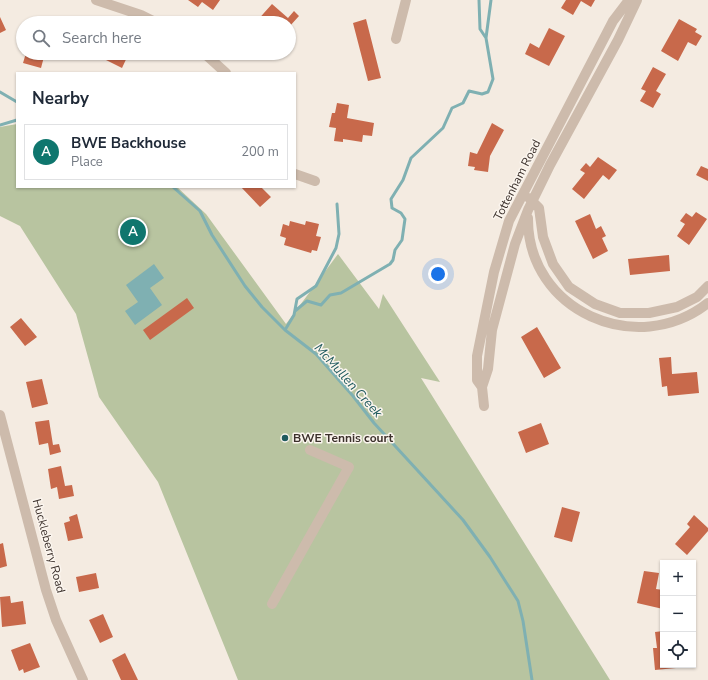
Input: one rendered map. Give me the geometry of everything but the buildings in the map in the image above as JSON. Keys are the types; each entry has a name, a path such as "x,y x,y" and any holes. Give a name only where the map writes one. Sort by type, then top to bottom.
{"street":[{"path":"96,0 143,16"},
{"path":"396,39 406,0"},
{"name":"Tottenham Road","path":"482,387 477,380 477,356 494,272 510,221 614,21 629,0"},
{"name":"Tottenham Road","path":"484,406 482,387 488,369 492,330 515,244 533,200 618,40 637,0"},
{"path":"212,60 225,72"},
{"path":"296,174 315,182"},
{"path":"521,198 533,200 539,208 543,237 553,264 569,287 595,304 620,313 649,313 677,307 697,297 708,286"},
{"path":"521,198 528,210 528,232 532,250 543,275 564,300 593,319 614,325 660,325 688,316 708,302"},
{"name":"Huckleberry Road","path":"0,415 46,590 56,620 83,680"},
{"path":"272,604 349,467 310,450"}],"green space":[{"path":"16,124 16,188 178,188 206,214 286,324 338,254 379,309 383,294 440,382 421,378 610,680 238,680 158,482 99,397 76,314 20,226 0,216 0,127"}],"water":[{"path":"154,264 164,278 150,288 162,305 135,325 125,311 138,302 126,285"}],"waterway":[{"path":"479,0 480,29 486,38"},
{"path":"295,311 307,301 321,305 330,295 341,293 390,264 393,260 395,250 402,240 405,219 401,213 392,208 391,199 403,180 411,158 443,128 452,108 463,103 469,91 482,94 488,92 493,79 486,38 491,0"},
{"path":"0,92 16,101"},
{"name":"McMullen Creek","path":"0,125 16,120"},
{"name":"McMullen Creek","path":"174,188 200,211 212,235 245,286 262,307 285,330 316,354 353,396 374,423 463,520 490,557 518,601 523,621 532,680"},
{"path":"285,330 294,315 297,299 316,286 336,248 339,234 337,204"}],"place":[{"name":"BWE Backhouse","path":"133,232"},
{"name":"BWE Tennis court","path":"285,438"}]}
